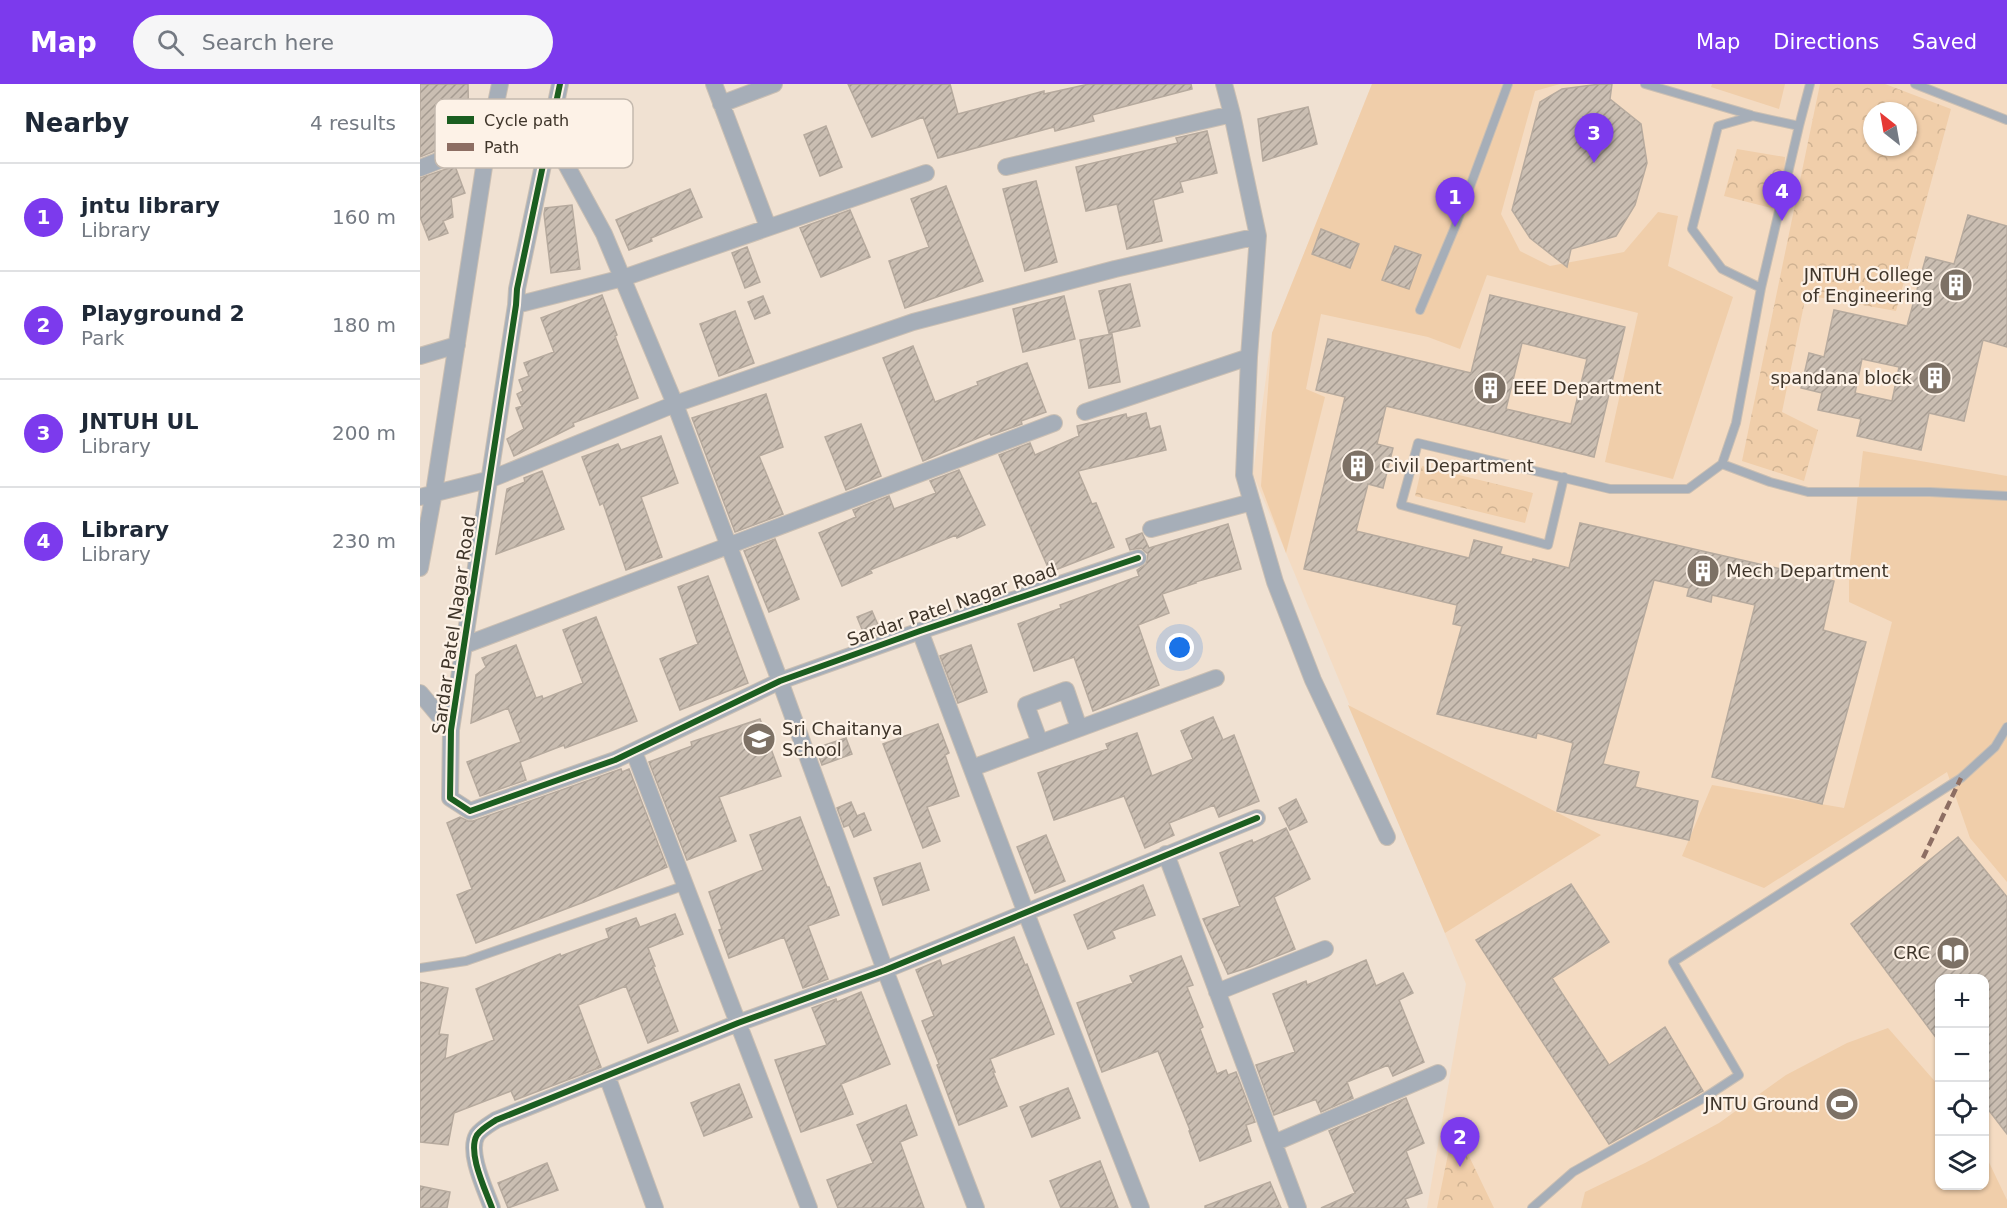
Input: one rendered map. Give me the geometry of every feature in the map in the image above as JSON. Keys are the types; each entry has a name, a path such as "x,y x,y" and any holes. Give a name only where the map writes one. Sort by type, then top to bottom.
{"street":[{"path":"497,99 500,84"},
{"name":"Sardar Patel Nagar Road","path":"557,99 560,84"},
{"path":"714,84 768,227"},
{"path":"722,105 774,84"},
{"path":"1224,84 1258,236 1249,357 1244,475 1275,582 1313,680 1387,837"},
{"path":"1006,167 1232,114"},
{"path":"420,168 435,162"},
{"path":"420,568 427,494 457,345 484,168"},
{"name":"Sardar Patel Nagar Road","path":"542,168 517,290 491,478 451,730 450,798 470,812 634,752 780,681 1138,558"},
{"path":"568,168 604,234 675,404 976,1208"},
{"path":"516,305 623,278 926,173"},
{"path":"427,494 491,478 675,404 913,322 1115,269 1258,236"},
{"path":"420,356 457,345"},
{"path":"1085,412 1249,357"},
{"path":"465,645 1054,423"},
{"path":"1151,529 1252,502"},
{"path":"920,631 1026,913 1141,1208"},
{"path":"972,768 1216,678"},
{"path":"1040,743 1026,705 1066,690 1079,728"},
{"name":"Sardar Patel Nagar Road","path":"420,693 451,730"},
{"path":"634,752 809,1208"},
{"path":"492,1208 474,1154 474,1144 478,1133 496,1120 738,1023 885,970 1257,818"},
{"path":"1166,855 1299,1208"},
{"path":"1217,992 1325,949"},
{"path":"1274,1143 1438,1073"},
{"path":"607,1076 655,1208"}],"lane":[{"path":"1420,310 1455,227 1508,84"},
{"path":"1645,84 1753,116 1799,126"},
{"path":"1564,477 1548,545 1401,505 1418,443 1564,477 1610,489 1688,489 1722,464 1736,423 1761,288 1810,84"},
{"path":"1915,84 2007,120"},
{"path":"1753,116 1718,126 1692,229 1722,269 1761,288"},
{"path":"1722,464 1770,482 1808,492 1930,492 2007,496"},
{"path":"1532,1208 1573,1172 1704,1098 1739,1075 1673,962 1961,778 1995,747 2007,727"},
{"path":"420,968 466,961 686,884"}],"shaded area":[{"path":"1372,84 2007,84 2007,1208 1427,1208 1466,984 1253,474 1272,333"}],"green space":[{"path":"1372,84 1560,84 1535,91 1501,214 1520,251 1550,266 1624,252 1658,212 1678,216 1668,266 1733,297 1673,479 1605,462 1638,313 1487,275 1460,349 1428,337 1321,314 1306,389 1325,397 1286,553 1261,486 1272,333"},
{"path":"1712,84 1785,84 1779,109 1711,87"},
{"path":"1820,84 1885,84 1951,109 1896,311 1806,295 1782,412 1818,430 1804,481 1742,461"},
{"path":"1737,149 1785,157 1783,211 1724,196"},
{"path":"1863,451 2007,476 2007,882 1970,838 1947,772 1764,888 1682,856 1712,785 1844,808 1892,622 1849,602 1849,571"},
{"path":"1422,466 1533,493 1525,523 1415,496"},
{"path":"1348,705 1601,835 1445,933"},
{"name":"JNTU Ground","path":"1888,1028 1935,1081 1935,1190 1989,1190 1989,1162 2007,1200 2007,1208 1581,1208 1585,1192 1719,1123 1786,1075 1847,1043"},
{"path":"1454,1125 1494,1208 1437,1208"}],"building":[{"path":"420,84 468,84 468,99 435,99 435,151 420,157"},
{"path":"848,84 950,84 958,114 1044,91 1044,94 1089,84 1191,84 1192,89 1092,115 1094,121 1055,131 1054,127 938,158 923,117 872,137"},
{"path":"1612,84 1610,99 1641,124 1647,163 1635,205 1616,236 1571,249 1567,267 1530,238 1512,210 1540,102 1562,89"},
{"path":"1308,107 1317,144 1263,161 1258,119"},
{"path":"826,126 842,167 820,176 804,135"},
{"path":"1207,131 1217,173 1180,182 1183,192 1153,200 1162,241 1127,249 1117,204 1086,211 1076,167 1178,143 1176,138"},
{"path":"456,168 465,193 451,198 453,217 443,221 448,233 429,240 420,217 420,178"},
{"path":"1036,181 1057,262 1025,271 1003,189"},
{"path":"946,186 983,281 905,308 889,261 929,247 911,199"},
{"path":"690,189 702,217 651,238 652,241 629,250 616,220"},
{"path":"572,205 580,269 551,273 545,208"},
{"path":"850,210 870,257 821,277 800,228"},
{"name":"spandana block","path":"1968,215 2007,226 2007,347 1983,340 1964,421 1929,413 1921,450 1857,436 1861,419 1818,410 1822,393 1801,388 1809,353 1824,357 1834,310 1907,326 1926,257 1954,264","holes":["1862,359 1899,367 1892,401 1855,393"]},
{"path":"1321,229 1359,244 1350,268 1312,254"},
{"path":"1395,246 1421,255 1409,289 1382,280"},
{"path":"747,247 760,282 745,288 732,253"},
{"path":"1130,284 1140,326 1109,333 1099,291"},
{"path":"602,295 638,398 573,423 574,426 514,456 507,439 524,429 516,408 522,406 517,394 523,391 519,380 529,376 524,363 554,352 541,318"},
{"path":"1490,295 1625,327 1594,457 1386,406 1377,444 1393,448 1383,488 1368,484 1356,531 1469,558 1474,540 1502,547 1500,554 1569,568 1580,523 1834,581 1823,630 1866,642 1822,804 1712,777 1755,605 1712,595 1711,602 1687,596 1689,588 1654,580 1603,764 1639,772 1635,787 1698,801 1689,840 1557,811 1573,743 1537,733 1536,738 1437,714 1462,626 1453,624 1457,605 1304,569 1345,397 1316,390 1328,339 1471,373","holes":["1522,343 1587,359 1571,424 1506,409"]},
{"path":"763,296 770,313 755,319 748,302"},
{"path":"1064,296 1075,339 1023,352 1013,309"},
{"path":"735,311 754,363 719,376 700,324"},
{"path":"1112,334 1120,382 1089,388 1080,340"},
{"path":"913,346 935,402 978,385 977,382 1027,363 1046,412 1021,421 1022,424 991,435 990,433 923,461 883,358"},
{"path":"766,394 783,447 759,456 783,514 735,532 692,418"},
{"path":"1146,413 1150,429 1160,426 1166,450 1078,471 1092,504 1096,503 1114,547 1050,572 999,455 1030,443 1035,455 1079,436 1077,426 1126,414 1127,418"},
{"path":"861,424 881,476 846,490 825,437"},
{"path":"661,436 678,483 641,497 662,557 626,570 603,503 600,505 582,457 618,444 621,450"},
{"path":"959,470 985,525 957,538 956,535 870,570 872,573 842,586 819,533 856,517 853,510 889,496 894,509 936,493 930,481"},
{"path":"542,471 564,529 496,554 507,489 525,482 524,478"},
{"path":"1228,524 1241,569 1162,594 1169,613 1138,625 1159,685 1093,711 1074,657 1034,671 1018,624 1061,608 1060,605 1139,576 1137,570 1146,564 1148,554 1141,548 1130,550 1126,539 1142,533 1149,548"},
{"path":"775,539 799,599 769,612 744,551"},
{"path":"708,576 748,683 680,710 660,659 698,644 678,587"},
{"path":"872,611 882,634 866,639 857,617"},
{"path":"596,617 637,721 520,762 526,780 480,796 467,762 521,742 508,708 471,723 476,675 486,667 482,658 516,645 536,698 542,696 543,699 583,683 563,630"},
{"path":"971,645 987,692 958,703 940,656"},
{"path":"1213,717 1223,740 1234,735 1259,801 1219,817 1214,805 1169,823 1174,835 1145,848 1124,796 1054,820 1038,773 1108,749 1106,744 1137,733 1152,776 1193,759 1181,731"},
{"path":"760,719 781,776 719,797 736,841 687,860 649,762 692,746 691,742"},
{"path":"938,724 949,753 945,755 959,796 927,807 940,841 923,848 883,744"},
{"path":"846,738 852,754 822,765 816,748"},
{"path":"621,769 622,772 629,769 667,867 584,902 476,943 457,895 472,889 447,823 460,817 473,821"},
{"path":"1296,799 1307,822 1290,830 1279,808"},
{"path":"851,802 857,816 864,813 871,830 854,837 849,825 844,827 837,808"},
{"path":"800,817 839,915 808,926 828,979 803,988 784,937 729,958 709,892 763,870 750,835"},
{"path":"1286,828 1310,879 1274,897 1295,949 1228,974 1203,919 1240,906 1220,853 1252,840 1253,843"},
{"path":"1046,835 1065,881 1035,893 1017,847"},
{"name":"CRC","path":"1958,837 2007,897 2007,1134 1989,1111 1989,974 1935,974 1935,1036 1851,924"},
{"path":"920,863 929,890 883,905 874,878"},
{"path":"1571,884 1609,942 1552,978 1609,1065 1665,1027 1703,1091 1609,1144 1476,940"},
{"path":"1143,885 1155,915 1112,931 1115,938 1088,949 1074,915"},
{"path":"675,914 683,934 648,948 678,1031 648,1043 626,986 578,1005 601,1067 515,1100 511,1091 454,1113 448,1145 420,1142 420,982 448,988 439,1034 448,1035 445,1059 494,1040 476,989 560,954 561,956 609,938 606,929 636,918 640,927"},
{"path":"1014,937 1054,1034 990,1059 1007,1106 959,1125 922,1021 934,1016 916,970 940,960 942,966"},
{"path":"1181,956 1193,985 1187,987 1203,1027 1200,1029 1217,1074 1226,1070 1228,1075 1236,1072 1255,1122 1246,1125 1251,1141 1200,1161 1158,1051 1102,1072 1077,1003 1133,983 1130,976"},
{"path":"1366,960 1376,986 1403,973 1413,993 1399,1000 1424,1062 1393,1076 1388,1065 1347,1082 1353,1098 1321,1112 1314,1100 1274,1115 1256,1065 1295,1052 1273,994 1306,981 1307,985"},
{"path":"861,992 890,1064 841,1084 853,1114 801,1132 775,1060 827,1045 812,1008 836,999 837,1002"},
{"path":"739,1084 752,1117 704,1136 691,1103"},
{"path":"1068,1088 1080,1118 1032,1137 1020,1107"},
{"path":"1406,1098 1424,1143 1406,1151 1422,1193 1405,1199 1409,1208 1321,1208 1355,1193 1329,1131"},
{"path":"906,1105 917,1135 900,1142 924,1208 838,1208 827,1180 873,1163 857,1125"},
{"path":"1100,1161 1118,1208 1061,1208 1050,1181"},
{"path":"547,1163 558,1190 508,1208 498,1183"},
{"path":"1270,1182 1281,1208 1205,1208 1205,1206"},
{"path":"420,1186 450,1192 447,1208 420,1208"}],"marked path":[{"path":"1923,858 1961,778"}],"cycle path":[{"path":"557,99 560,84"},
{"path":"542,168 517,289 451,730 450,798 470,811 615,760 780,681 1138,558"},
{"path":"492,1208 478,1171 474,1142 477,1135 496,1120 738,1023 885,970 1257,818"}],"place":[{"name":"JNTUH UL","path":"1594,163"},
{"name":"Library","path":"1782,221"},
{"name":"jntu library","path":"1455,227"},
{"name":"JNTUH College of Engineering","path":"1956,285"},
{"name":"spandana block","path":"1935,378"},
{"name":"EEE Department","path":"1490,388"},
{"name":"Civil Department","path":"1358,466"},
{"name":"Mech Department","path":"1703,571"},
{"name":"Sri Chaitanya School","path":"759,739"},
{"name":"CRC","path":"1953,953"},
{"name":"JNTU Ground","path":"1842,1104"},
{"name":"Playground 2","path":"1460,1167"}]}
